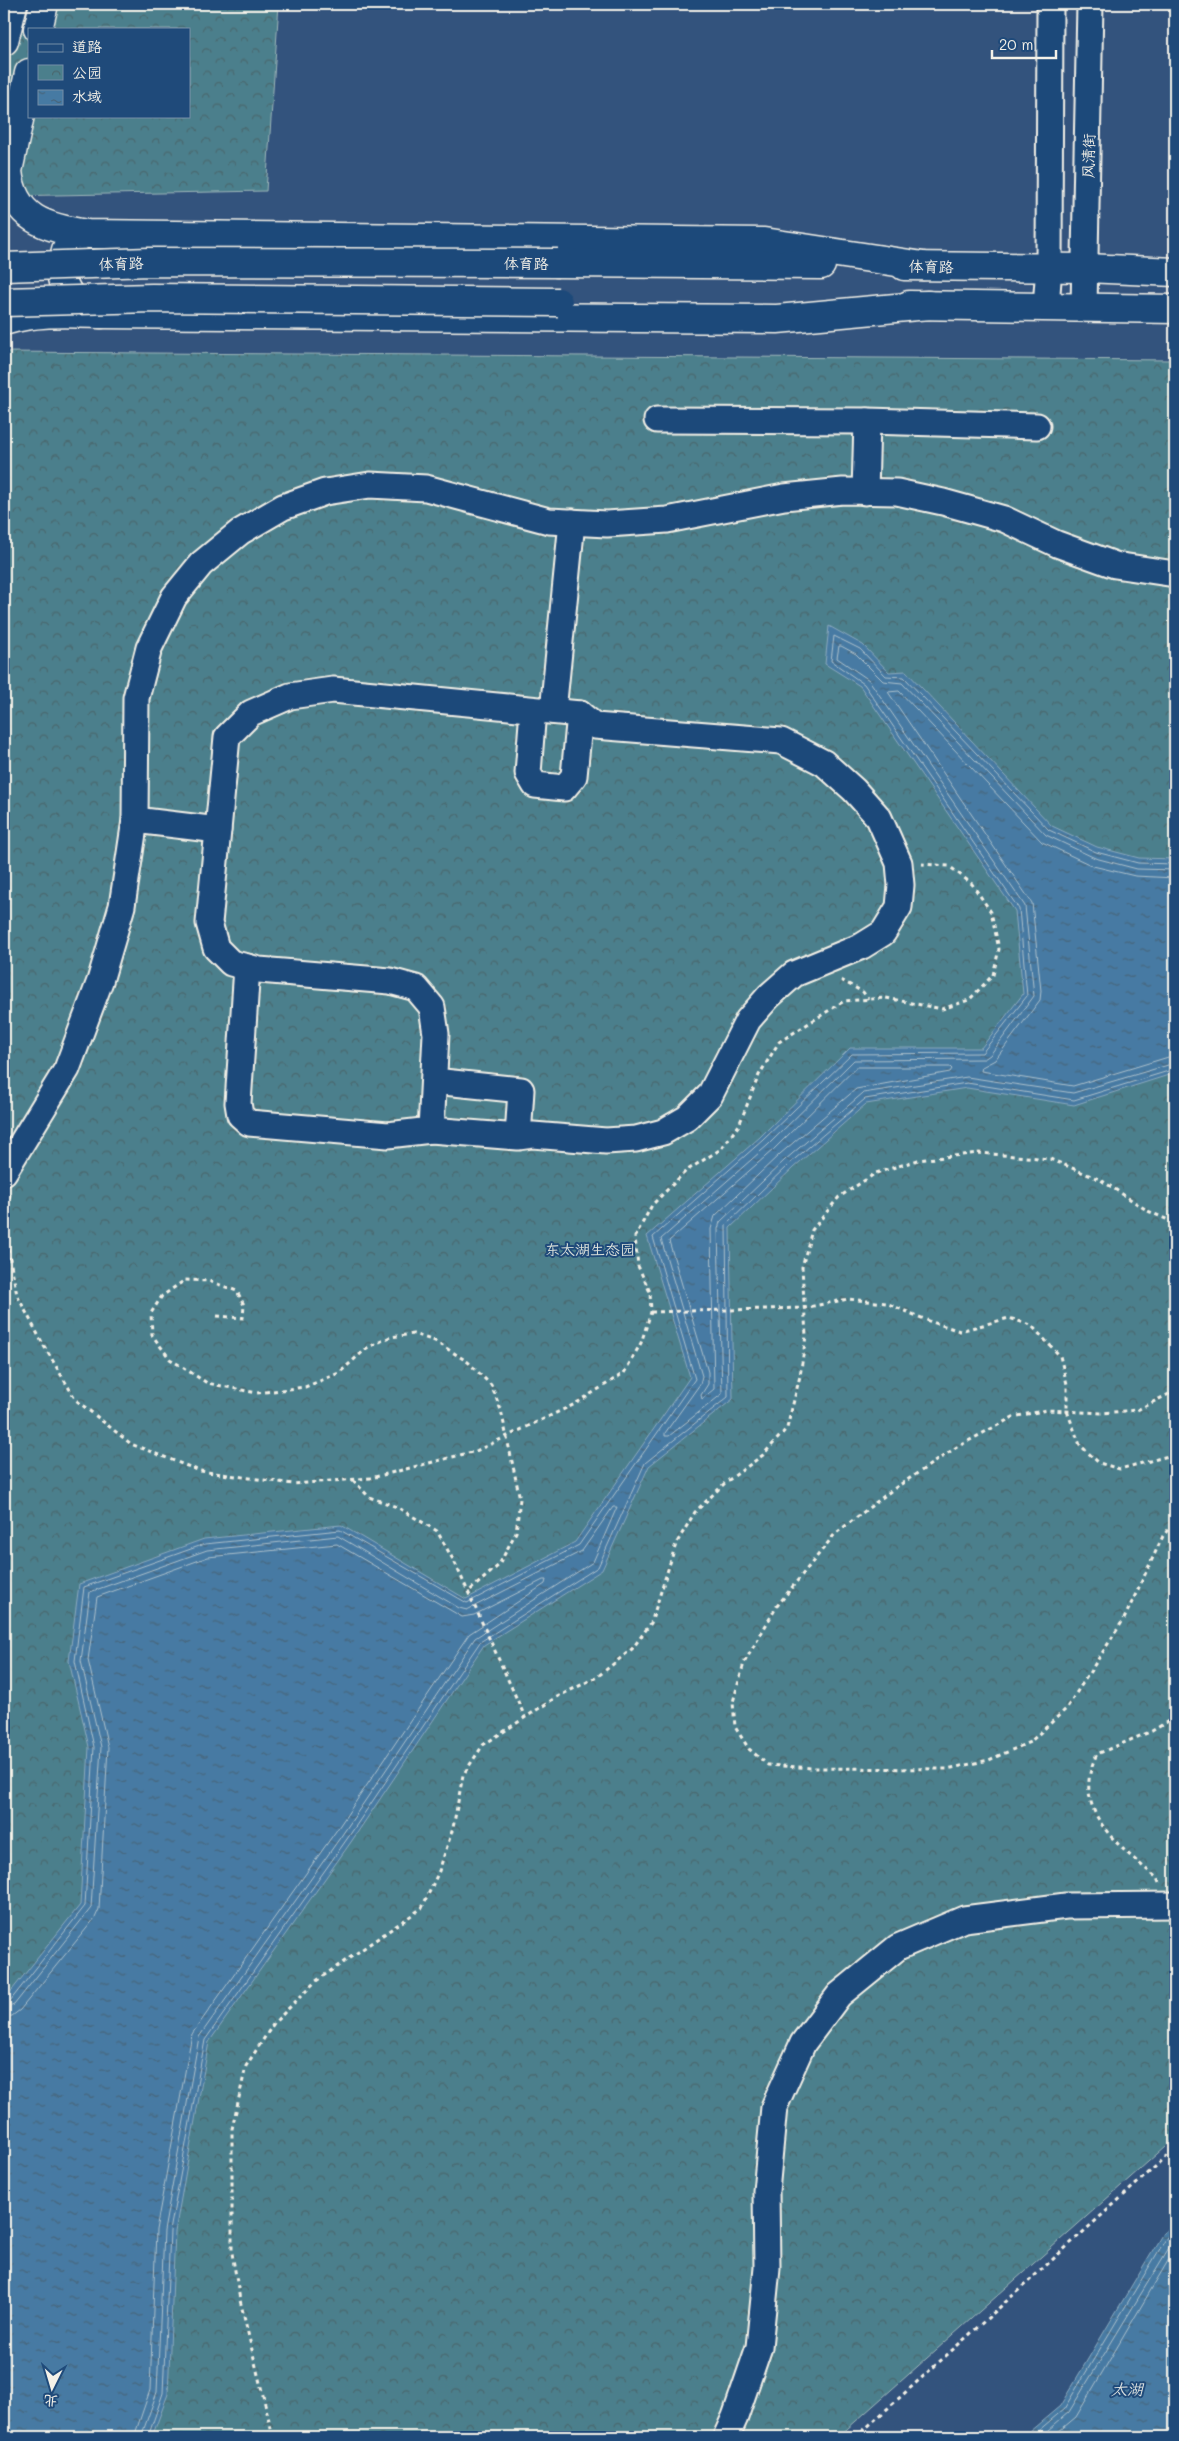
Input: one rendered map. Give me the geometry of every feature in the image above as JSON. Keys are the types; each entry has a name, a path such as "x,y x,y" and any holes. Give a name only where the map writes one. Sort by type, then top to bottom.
{"main road":[{"path":"4,41 13,4"},
{"path":"38,28 44,4"},
{"path":"28,78 8,171 9,187 17,203 41,224 62,231 88,234 764,242 923,266"},
{"path":"88,234 66,250 61,277 69,295 83,307 101,314"},
{"name":"体育路","path":"4,267 149,262 558,263 1049,267 1175,272"},
{"path":"4,302 152,298 1046,306 1175,309"},
{"path":"4,322 23,315 60,313 777,319 928,305"}],"street":[{"path":"1046,306 1049,267 1050,4"},
{"name":"风清街","path":"1084,307 1090,4"},
{"path":"657,420 867,421 1037,426"},
{"path":"865,492 867,421"},
{"path":"8,1178 67,1069 94,998 122,906 135,820 136,698 149,648 174,597 202,564 240,532 283,507 325,492 370,485 426,488 549,520 607,524 667,520 784,497 843,491 897,492 943,502 1004,519 1057,544 1115,566 1175,574"},
{"path":"572,522 543,711 528,773 535,785 564,788 574,776 580,714"},
{"path":"247,967 238,1103 240,1115 249,1123 388,1135 431,1130 518,1137 533,1135 606,1141 636,1139 663,1132 687,1118 710,1095 748,1020 769,996 794,974 862,946 883,932 898,906 901,885 899,863 879,818 854,790 824,763 782,741 595,726 580,714 333,690 290,696 251,713 228,737 209,923 216,948 231,963 247,967 390,981 416,988 432,1007 436,1034 431,1130"},
{"path":"135,820 218,830"},
{"path":"434,1081 521,1090 518,1137"},
{"path":"726,2437 735,2417 759,2347 767,2268 766,2192 774,2107 803,2043 839,1995 898,1946 964,1919 1066,1906 1172,1906"}],"path":[{"path":"8,1178 4,1229 17,1295 76,1400 132,1444 200,1471 293,1484 371,1478 476,1451 575,1404 624,1374 641,1343 651,1312 650,1292 638,1266 635,1237 652,1205 686,1171 721,1149 739,1125 759,1075 779,1042 844,1001 886,998 942,1009 969,1000 994,976 999,949 991,912 972,884 949,866 899,863"},
{"path":"827,959 842,982 863,992 869,999"},
{"path":"274,2437 240,2300 232,2253 232,2129 246,2066 274,2023 316,1981 422,1908 439,1871 453,1828 463,1776 483,1745 555,1698 597,1677 632,1649 651,1623 676,1544 694,1512 726,1482 763,1455 787,1428 800,1376 806,1336 802,1267 812,1230 839,1197 876,1173 918,1160 979,1153 1050,1159 1101,1180 1148,1211 1175,1223"},
{"path":"217,1316 242,1318 244,1305 237,1291 209,1281 185,1280 162,1296 151,1313 152,1335 170,1359 207,1383 257,1393 305,1387 339,1373 368,1348 390,1337 413,1334 435,1341 468,1362 491,1385 501,1410 520,1499 516,1532 499,1566 468,1592"},
{"path":"651,1312 804,1308 848,1299 886,1303 929,1321 960,1331 1009,1318 1031,1325 1060,1356 1067,1384 1067,1411 1080,1445 1099,1463 1120,1469 1172,1455 1175,1457"},
{"path":"1175,1388 1169,1394 1137,1410 1101,1413 1047,1410 1013,1418 957,1447 892,1490 835,1534 777,1606 744,1663 733,1702 735,1727 749,1749 768,1765 812,1768 947,1768 989,1760 1030,1742 1066,1709 1124,1619 1163,1536 1175,1521"},
{"path":"353,1480 369,1497 397,1506 437,1531 468,1592 525,1718"},
{"path":"1172,1906 1157,1878 1115,1842 1098,1816 1087,1790 1089,1769 1096,1754 1152,1731 1175,1717"},
{"path":"856,2437 1175,2149"}],"green space":[{"path":"4,4 279,4 266,191 4,196"},
{"name":"东太湖生态园","path":"4,352 1175,360 1175,2138 838,2437 4,2437"}],"water":[{"path":"829,626 863,645 889,672 906,671 1052,826 1097,847 1139,858 1175,859 1175,1073 1074,1105 967,1088 866,1104 793,1168 730,1228 733,1399 649,1466 602,1570 484,1645 351,1842 209,2042 175,2232 168,2394 152,2437 4,2437 4,2000 80,1905 89,1747 69,1661 79,1584 204,1539 341,1525 466,1599 575,1542 690,1377 647,1236 760,1137 850,1048 981,1048 1023,994 1015,911 860,686 825,664"},
{"name":"太湖","path":"1175,2224 1175,2437 1023,2437 1060,2406 1163,2233"}]}
